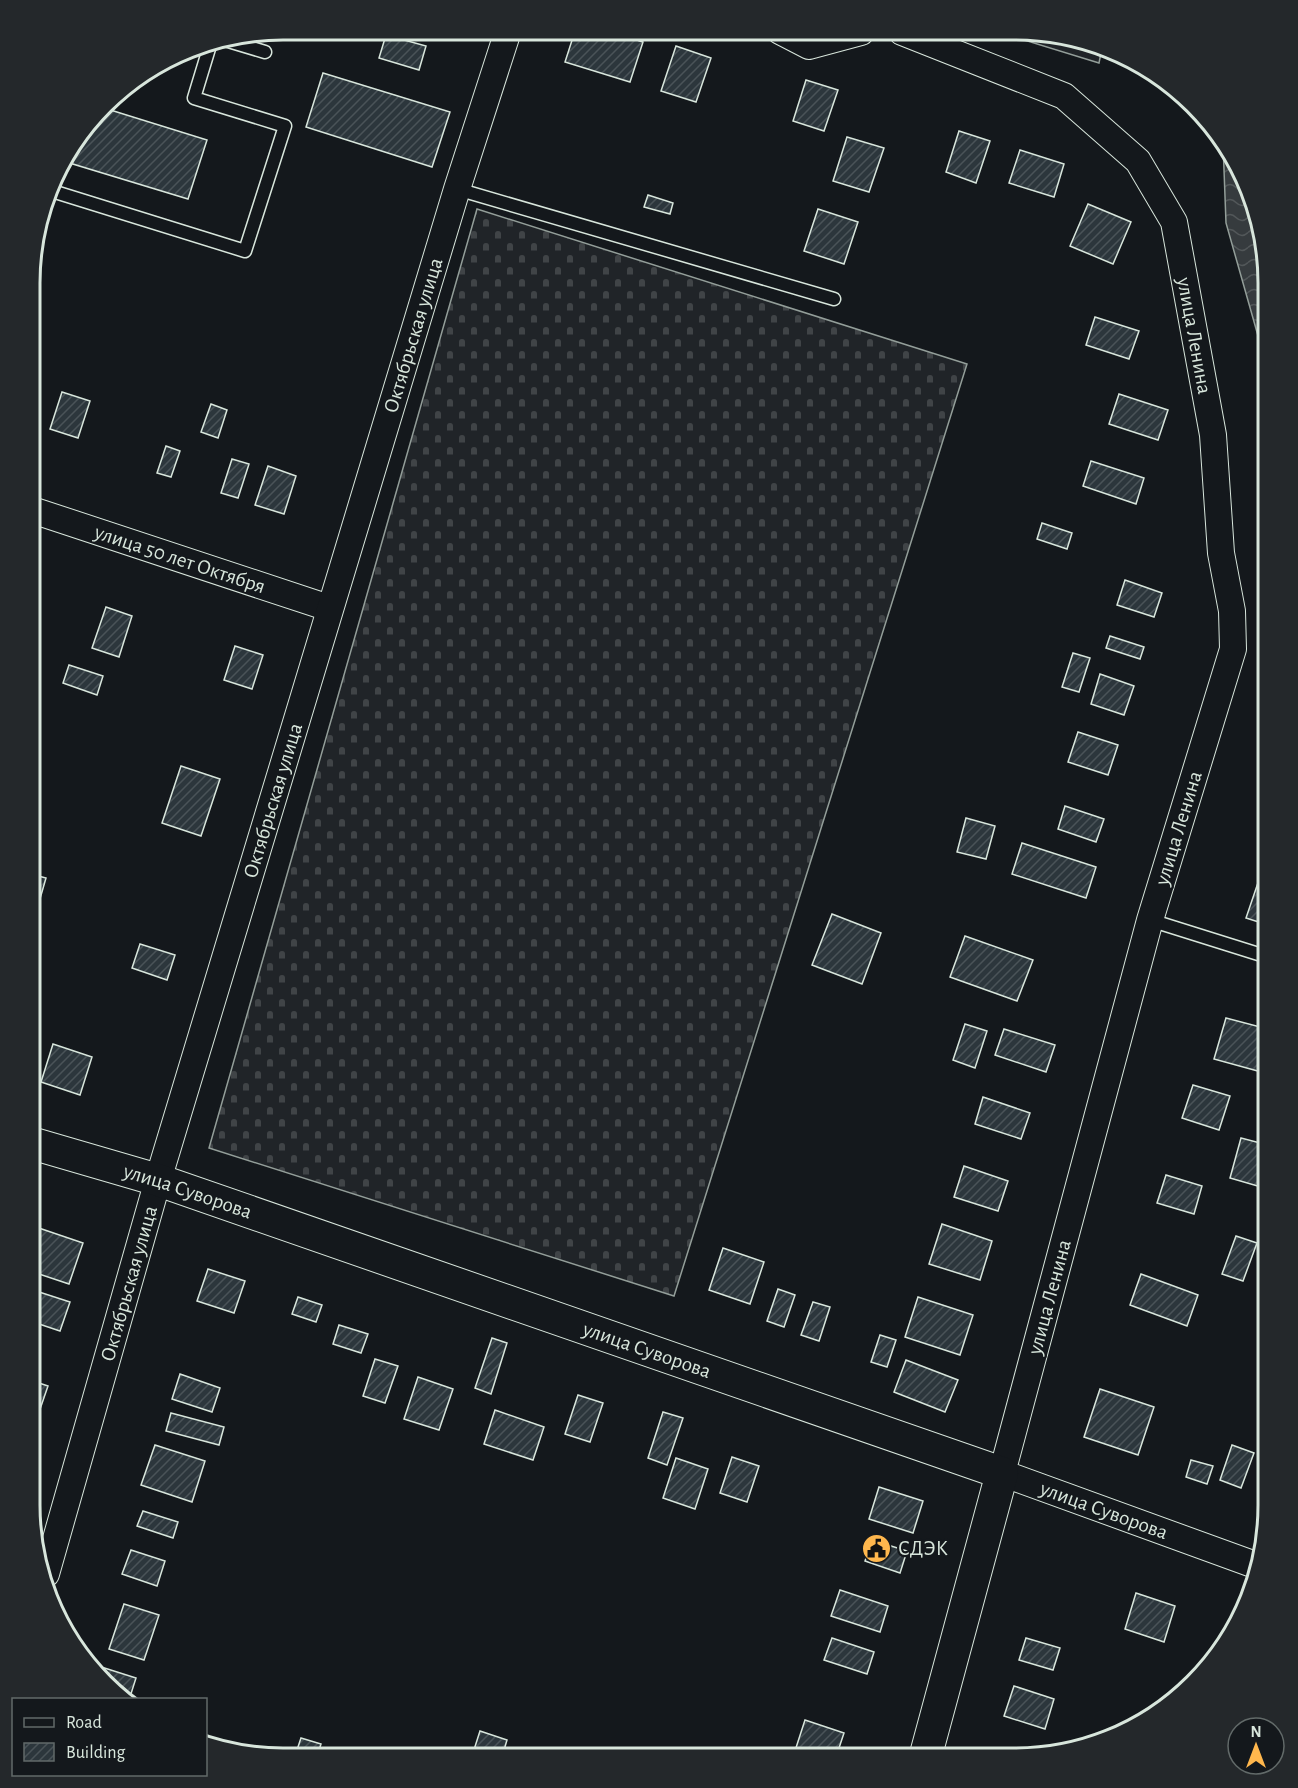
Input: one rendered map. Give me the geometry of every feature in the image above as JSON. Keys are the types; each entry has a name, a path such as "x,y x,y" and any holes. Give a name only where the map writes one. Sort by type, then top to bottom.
{"street":[{"name":"Октябрьская улица","path":"49,1565 158,1180 329,608 457,189 505,40"},
{"path":"797,40 809,46 831,40"},
{"name":"улица Ленина","path":"922,40 1064,96 1138,161 1174,222 1213,435 1221,553 1232,611 1233,649 1150,920 928,1748"},
{"name":"улица 50 лет Октября","path":"40,513 329,608"},
{"name":"улица Суворова","path":"40,1146 158,1180 1002,1473 1250,1563"}],"lane":[{"path":"240,44 265,52"},
{"path":"58,193 245,251 285,126 194,98 208,53"},
{"path":"457,189 834,299"},
{"path":"1150,920 1258,954"}],"green space":[{"path":"1027,41 1062,45 1092,53 1100,56 1099,63"},
{"path":"477,209 967,364 674,1296 209,1148"}],"water":[{"path":"1224,160 1245,206 1253,236 1258,284 1258,336 1226,223"}],"building":[{"path":"384,40 404,40 426,46 419,70 379,58"},
{"path":"572,40 637,40 643,42 630,82 565,62"},
{"path":"676,46 711,58 696,102 661,91"},
{"path":"323,73 450,112 432,167 306,127"},
{"path":"806,80 838,90 824,131 793,121"},
{"path":"113,111 207,140 188,199 72,164 101,123"},
{"path":"959,131 990,141 976,183 946,172"},
{"path":"847,137 884,148 869,192 833,181"},
{"path":"1020,150 1064,164 1054,197 1009,183"},
{"path":"648,195 673,203 670,214 644,207"},
{"path":"1088,204 1131,222 1113,264 1070,246"},
{"path":"818,209 858,222 844,264 804,251"},
{"path":"1095,317 1139,331 1129,359 1086,345"},
{"path":"62,392 90,401 78,438 50,429"},
{"path":"1119,394 1168,410 1158,440 1109,424"},
{"path":"211,404 227,410 218,438 201,432"},
{"path":"166,446 180,451 171,477 157,473"},
{"path":"232,459 249,464 238,498 221,493"},
{"path":"1091,461 1144,478 1136,504 1083,486"},
{"path":"268,466 296,476 284,514 255,505"},
{"path":"1042,523 1072,533 1067,549 1037,539"},
{"path":"1125,580 1162,593 1154,617 1117,605"},
{"path":"106,607 132,616 119,657 92,648"},
{"path":"1110,636 1144,647 1140,659 1106,648"},
{"path":"235,646 263,655 252,689 224,680"},
{"path":"1073,653 1090,658 1079,692 1062,687"},
{"path":"69,665 103,676 97,695 63,683"},
{"path":"1100,674 1134,686 1124,715 1091,704"},
{"path":"1078,732 1118,745 1108,775 1068,762"},
{"path":"181,766 220,779 201,836 162,823"},
{"path":"1065,806 1104,819 1096,842 1058,829"},
{"path":"966,818 995,826 986,859 957,852"},
{"path":"1022,843 1096,867 1086,898 1012,874"},
{"path":"40,876 46,878 40,899"},
{"path":"1258,883 1258,922 1246,918"},
{"path":"832,914 881,933 862,984 812,965"},
{"path":"965,936 1033,960 1017,1001 950,977"},
{"path":"140,944 175,955 167,980 132,968"},
{"path":"1226,1018 1258,1026 1258,1071 1214,1059"},
{"path":"965,1024 987,1031 975,1068 953,1060"},
{"path":"1004,1029 1055,1045 1046,1072 995,1055"},
{"path":"53,1044 92,1057 80,1095 41,1082"},
{"path":"1193,1085 1230,1096 1219,1130 1182,1118"},
{"path":"983,1097 1030,1113 1021,1139 975,1124"},
{"path":"1241,1138 1258,1142 1258,1186 1230,1178"},
{"path":"964,1166 1008,1181 998,1211 954,1197"},
{"path":"1166,1175 1202,1186 1194,1214 1157,1203"},
{"path":"942,1224 992,1241 980,1280 929,1264"},
{"path":"40,1228 83,1243 69,1284 40,1274"},
{"path":"1236,1236 1257,1243 1243,1281 1222,1274"},
{"path":"723,1248 764,1262 750,1304 709,1290"},
{"path":"208,1269 245,1281 234,1313 197,1301"},
{"path":"1141,1274 1198,1295 1187,1326 1130,1305"},
{"path":"778,1289 795,1295 784,1327 767,1321"},
{"path":"40,1292 70,1302 60,1331 40,1324"},
{"path":"298,1297 322,1305 316,1322 292,1314"},
{"path":"918,1297 973,1315 960,1355 905,1337"},
{"path":"813,1302 830,1307 819,1341 801,1335"},
{"path":"339,1325 368,1334 361,1353 333,1344"},
{"path":"880,1335 896,1340 887,1367 871,1362"},
{"path":"492,1338 507,1343 491,1394 475,1388"},
{"path":"375,1359 398,1366 385,1403 363,1396"},
{"path":"906,1360 958,1380 945,1412 894,1392"},
{"path":"180,1374 220,1388 212,1412 172,1399"},
{"path":"418,1377 453,1389 439,1430 404,1419"},
{"path":"40,1383 48,1386 40,1409"},
{"path":"1100,1389 1154,1407 1138,1455 1084,1437"},
{"path":"578,1395 603,1403 590,1442 565,1434"},
{"path":"495,1410 544,1427 533,1460 484,1444"},
{"path":"663,1412 683,1418 667,1465 648,1458"},
{"path":"171,1413 224,1427 219,1445 166,1431"},
{"path":"155,1445 205,1461 192,1502 141,1485"},
{"path":"1232,1445 1254,1453 1241,1488 1220,1480"},
{"path":"732,1457 759,1466 747,1502 720,1493"},
{"path":"676,1458 708,1469 695,1509 663,1498"},
{"path":"1191,1460 1213,1466 1207,1484 1186,1477"},
{"path":"879,1487 923,1501 913,1533 869,1519"},
{"path":"143,1511 178,1522 173,1538 137,1526"},
{"path":"872,1540 907,1551 900,1573 865,1561"},
{"path":"131,1550 165,1561 157,1586 122,1574"},
{"path":"840,1590 888,1606 880,1632 831,1616"},
{"path":"1136,1593 1175,1606 1164,1642 1125,1629"},
{"path":"124,1604 159,1615 144,1660 109,1649"},
{"path":"832,1638 874,1652 867,1674 824,1660"},
{"path":"1026,1638 1060,1648 1053,1670 1019,1660"},
{"path":"104,1668 136,1678 131,1693"},
{"path":"1014,1686 1054,1699 1045,1729 1004,1716"},
{"path":"805,1720 844,1733 839,1748 796,1748"},
{"path":"480,1731 507,1740 505,1748 475,1748"},
{"path":"301,1738 321,1744 320,1748 298,1748"}],"place":[{"name":"СДЭК","path":"877,1548"}]}
